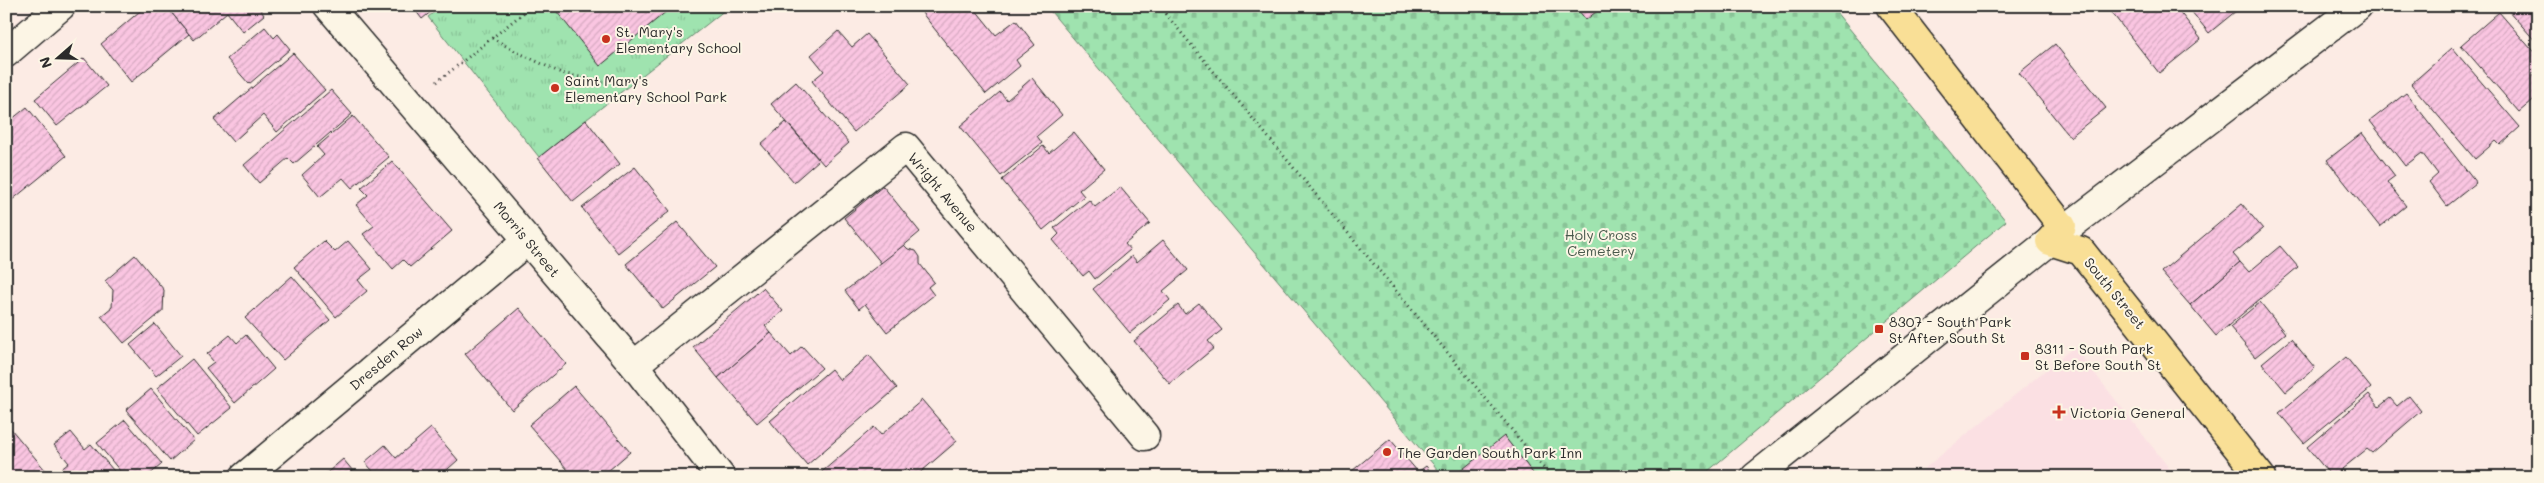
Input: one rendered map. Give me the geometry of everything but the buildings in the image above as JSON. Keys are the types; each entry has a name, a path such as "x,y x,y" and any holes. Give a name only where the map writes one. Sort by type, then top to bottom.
{"main road":[{"path":"1891,6 2062,226 2050,241"},
{"name":"South Street","path":"2050,241 2081,250 2262,477"}],"street":[{"path":"6,53 61,6"},
{"name":"Morris Street","path":"328,6 634,365 720,477"},
{"path":"1755,477 2050,241 2358,6"},
{"name":"Wright Avenue","path":"634,365 906,147 1145,436"},
{"name":"Dresden Row","path":"244,477 528,240"}],"path":[{"path":"411,103 532,6"},
{"path":"1159,6 1551,477"},
{"path":"492,38 515,52 561,73 603,82"}],"shaded area":[{"name":"Victoria General","path":"2074,347 2176,477 1914,477"}],"green space":[{"name":"Saint Mary's Elementary School Park","path":"442,6 730,6 539,157 428,17"},
{"name":"Holy Cross Cemetery","path":"1046,6 1831,6 2006,221 1701,477 1444,477"}],"place":[{"name":"St. Mary's Elementary School","path":"606,39"},
{"name":"Saint Mary's Elementary School Park","path":"555,88"},
{"name":"8307 - South Park St After South St","path":"1879,329"},
{"name":"8311 - South Park St Before South St","path":"2025,356"},
{"name":"Victoria General","path":"2059,412"},
{"name":"The Garden South Park Inn","path":"1387,452"}]}
